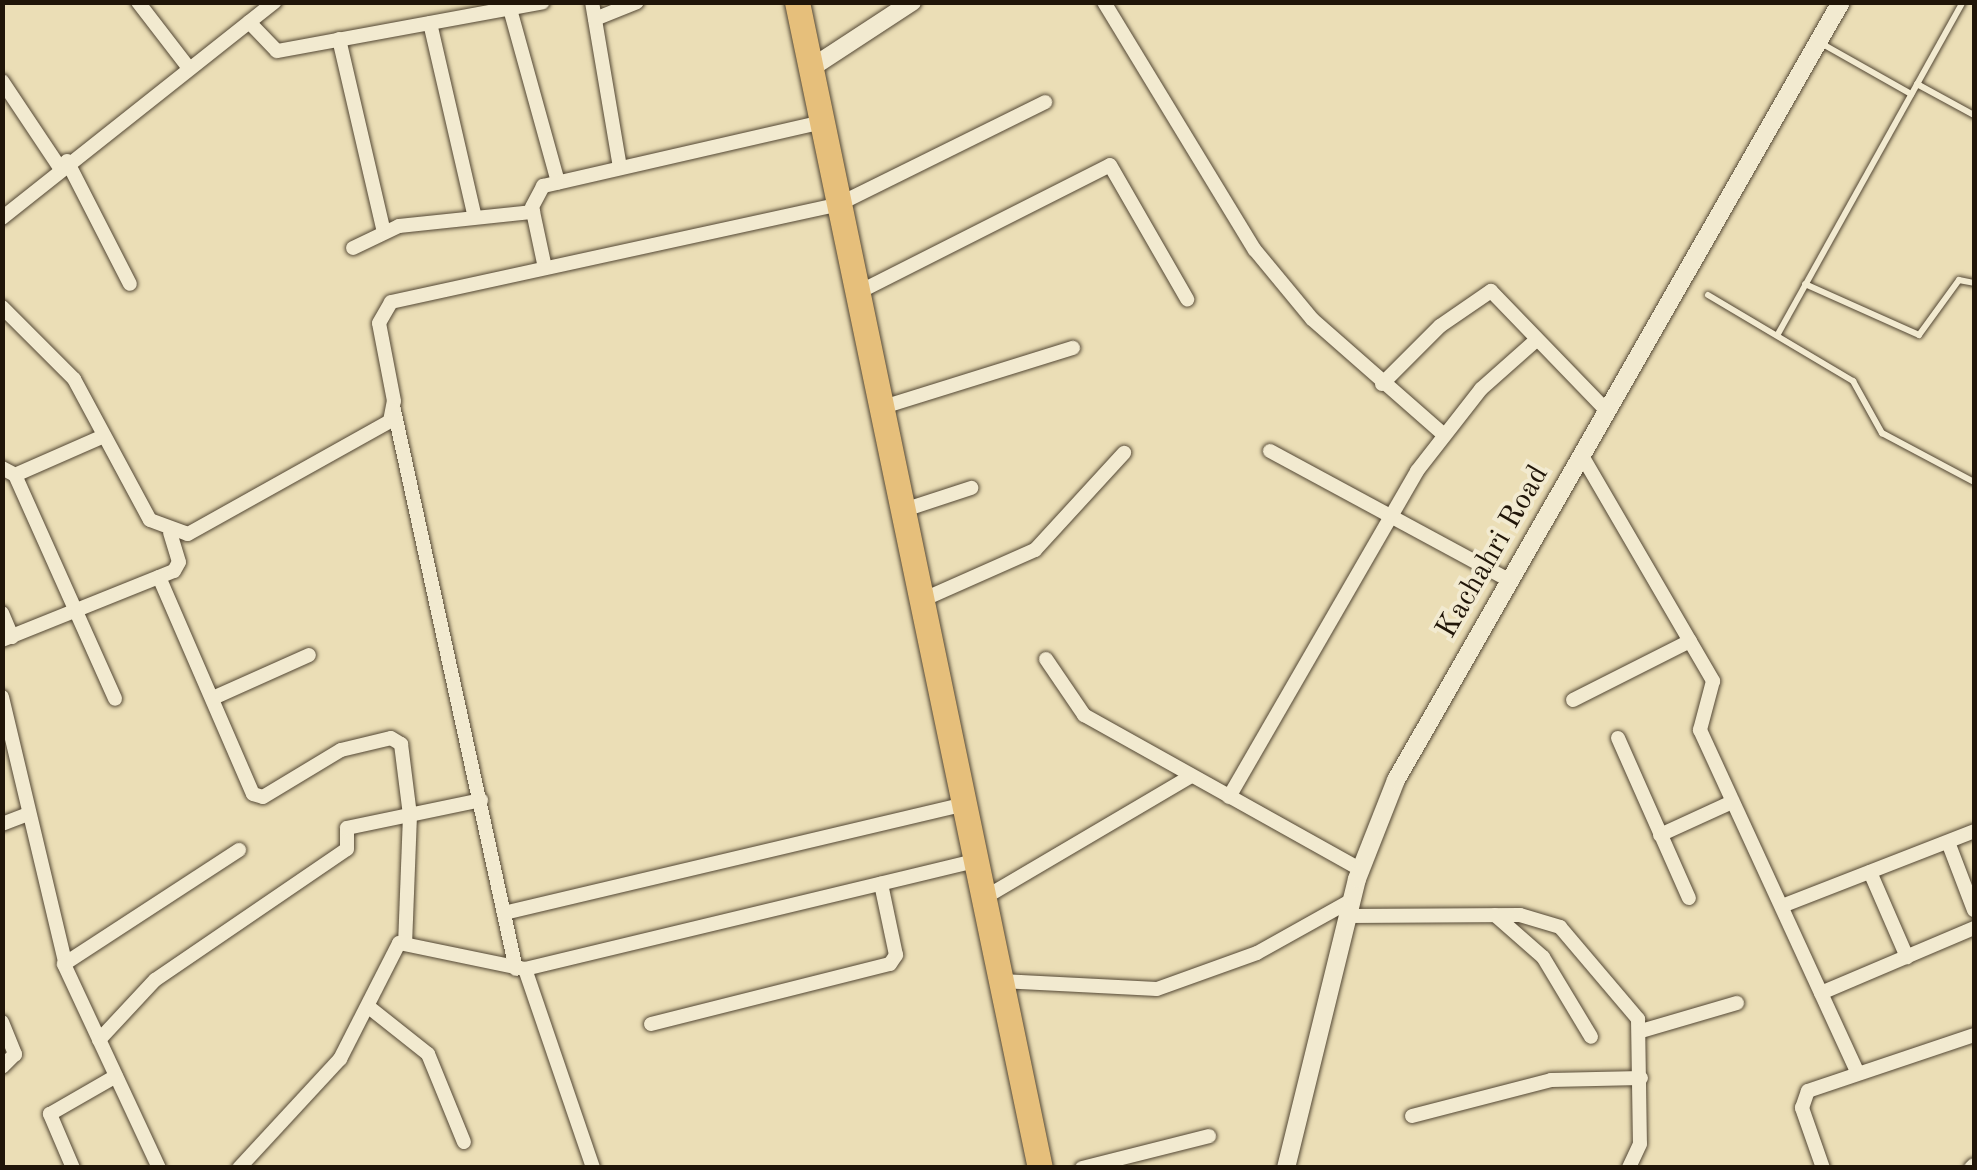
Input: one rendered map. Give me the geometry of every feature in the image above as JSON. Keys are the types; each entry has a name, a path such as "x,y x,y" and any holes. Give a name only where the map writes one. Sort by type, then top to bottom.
{"highway":[{"path":"797,2 1040,1168"}],"main road":[{"path":"811,68 912,2"},
{"name":"Kachahri Road","path":"1286,1168 1360,869 1396,780 1841,2"}],"street":[{"path":"138,2 188,67"},
{"path":"249,22 277,52 543,2"},
{"path":"592,2 620,168"},
{"path":"595,18 636,2"},
{"path":"1104,2 1255,250 1312,320 1443,434"},
{"path":"2,218 269,4"},
{"path":"510,9 558,182"},
{"path":"430,23 474,214"},
{"path":"339,40 384,232"},
{"path":"2,81 64,165 130,284"},
{"path":"593,1168 504,913 394,410 379,323 386,304 838,204 1044,102"},
{"path":"545,268 533,212 537,189 822,122"},
{"path":"858,292 1110,165 1187,299"},
{"path":"352,248 384,232 474,214 533,212"},
{"path":"1382,384 1485,291 1499,296 1535,341 1606,410"},
{"path":"2,613 7,639 159,578 179,562 170,533 144,512 62,363 4,312"},
{"path":"1228,796 1443,434 1535,341"},
{"path":"883,406 1074,348"},
{"path":"170,533 196,532 235,512 390,420 394,410"},
{"path":"104,436 9,471 115,699"},
{"path":"1270,451 1509,580"},
{"path":"922,600 1035,550 1124,453"},
{"path":"1581,454 1716,690 1699,721 1732,802 1858,1072"},
{"path":"904,510 971,488"},
{"path":"159,578 256,796 341,750 391,738 400,744 410,815 405,943"},
{"path":"1573,700 1690,641"},
{"path":"213,698 309,655"},
{"path":"1046,659 1074,707 1360,869"},
{"path":"2,697 66,961 159,1168"},
{"path":"1618,738 1688,898"},
{"path":"984,898 1191,776"},
{"path":"99,1040 155,980 347,848 347,828 481,800"},
{"path":"1660,836 1732,802"},
{"path":"504,913 964,804"},
{"path":"2,824 28,814"},
{"path":"1782,906 1974,831"},
{"path":"1948,842 1974,910"},
{"path":"66,961 239,850"},
{"path":"239,1168 340,1059 370,1008 394,947 405,943 521,969 976,860"},
{"path":"1870,872 1906,957"},
{"path":"650,1024 890,964 896,955 881,884"},
{"path":"1001,982 1158,988 1258,953 1350,908 1554,922 1608,991 1634,1006 1641,1031 1640,1144 1629,1168"},
{"path":"1496,916 1543,956 1590,1036"},
{"path":"1821,993 1974,928"},
{"path":"1641,1031 1737,1004"},
{"path":"370,1008 428,1054 464,1142"},
{"path":"2,1022 15,1054 2,1067"},
{"path":"1823,1168 1802,1102 1816,1085 1974,1036"},
{"path":"73,1168 50,1114 116,1076"},
{"path":"1412,1116 1551,1080 1641,1078"},
{"path":"1082,1168 1209,1136"}],"lane":[{"path":"1778,334 1963,2"},
{"path":"1818,42 1911,94"},
{"path":"1917,84 1974,115"},
{"path":"1806,284 1920,335 1959,280 1974,282"},
{"path":"1708,295 1853,381 1882,432 1974,482"}]}
